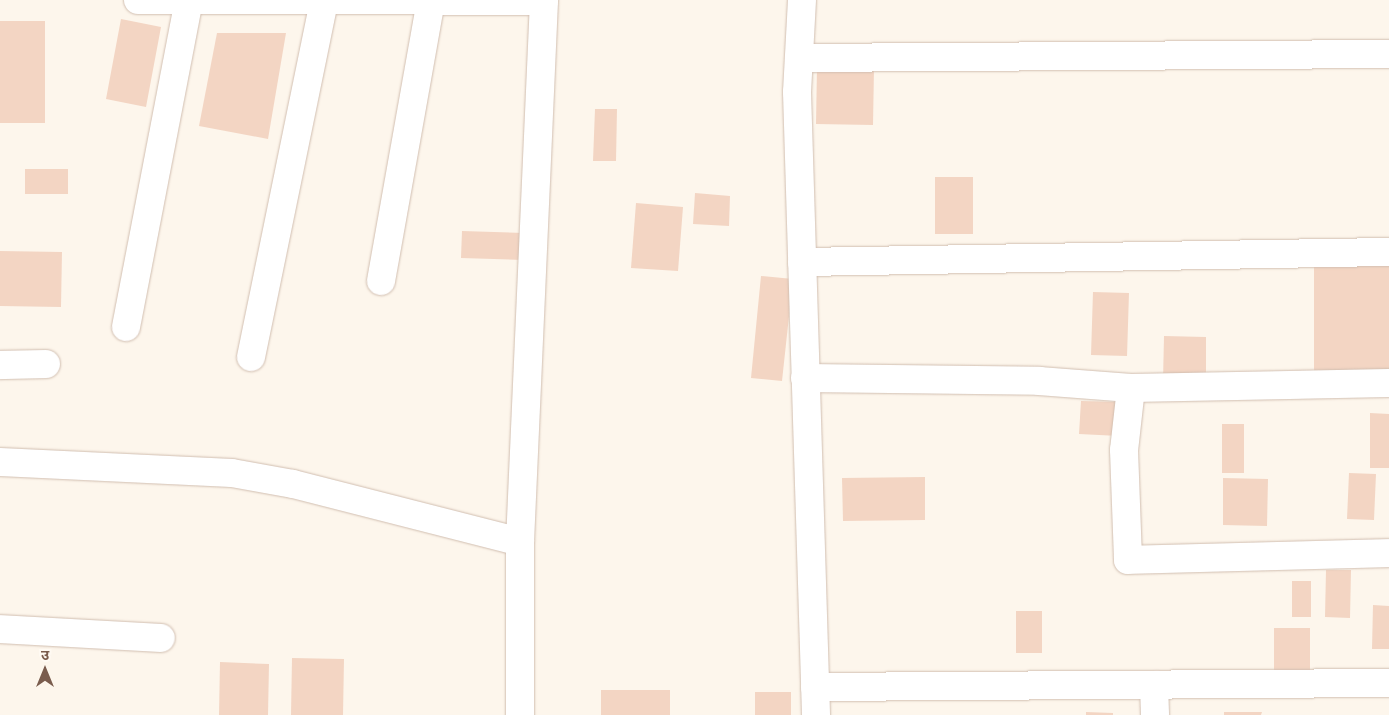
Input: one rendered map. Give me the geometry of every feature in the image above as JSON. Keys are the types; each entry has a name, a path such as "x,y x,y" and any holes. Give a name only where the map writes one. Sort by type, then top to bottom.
{"street":[{"path":"138,0 324,2 544,1 520,542 520,715"},
{"path":"802,0 797,92 816,715"},
{"path":"126,327 189,1"},
{"path":"251,356 324,2"},
{"path":"381,281 431,2"},
{"path":"799,58 1389,54"},
{"path":"802,262 1389,252"},
{"path":"0,365 46,364"},
{"path":"805,378 1038,381 1131,388 1389,383"},
{"path":"1131,388 1124,450 1128,560 1389,553"},
{"path":"0,462 232,473 294,484 520,542"},
{"path":"0,629 161,638"},
{"path":"815,687 1389,683"},
{"path":"1154,685 1155,715"}],"building":[{"path":"121,19 161,27 146,107 106,99"},
{"path":"0,21 45,21 45,123 0,123"},
{"path":"217,33 286,33 268,139 199,126"},
{"path":"817,67 874,68 873,125 816,124"},
{"path":"595,109 617,109 616,161 593,161"},
{"path":"25,169 68,169 68,194 25,194"},
{"path":"935,177 973,177 973,234 935,234"},
{"path":"695,193 730,196 729,226 693,224"},
{"path":"636,203 683,207 678,271 631,268"},
{"path":"462,231 524,233 523,260 461,258"},
{"path":"0,251 62,252 61,307 0,306"},
{"path":"1389,263 1389,374 1314,374 1314,264"},
{"path":"761,276 793,279 782,381 751,378"},
{"path":"1093,292 1129,293 1127,356 1091,355"},
{"path":"1164,336 1206,337 1206,380 1163,381"},
{"path":"1081,401 1120,402 1119,436 1079,434"},
{"path":"1370,413 1389,414 1389,468 1370,468"},
{"path":"1222,424 1244,424 1244,473 1222,473"},
{"path":"1349,473 1376,474 1374,520 1347,519"},
{"path":"925,477 925,520 843,521 842,478"},
{"path":"1223,478 1268,479 1267,526 1223,525"},
{"path":"1326,570 1351,570 1350,618 1325,617"},
{"path":"1292,581 1311,581 1311,617 1292,617"},
{"path":"1373,605 1389,606 1389,649 1372,649"},
{"path":"1016,611 1042,611 1042,653 1016,653"},
{"path":"1274,628 1310,628 1310,677 1274,677"},
{"path":"292,658 344,659 343,715 291,715"},
{"path":"220,662 269,664 268,715 219,715"},
{"path":"601,690 670,690 670,715 601,715"},
{"path":"755,692 791,692 791,715 755,715"},
{"path":"1086,712 1113,713 1113,715 1086,715"},
{"path":"1224,712 1262,712 1261,715 1224,715"}]}
